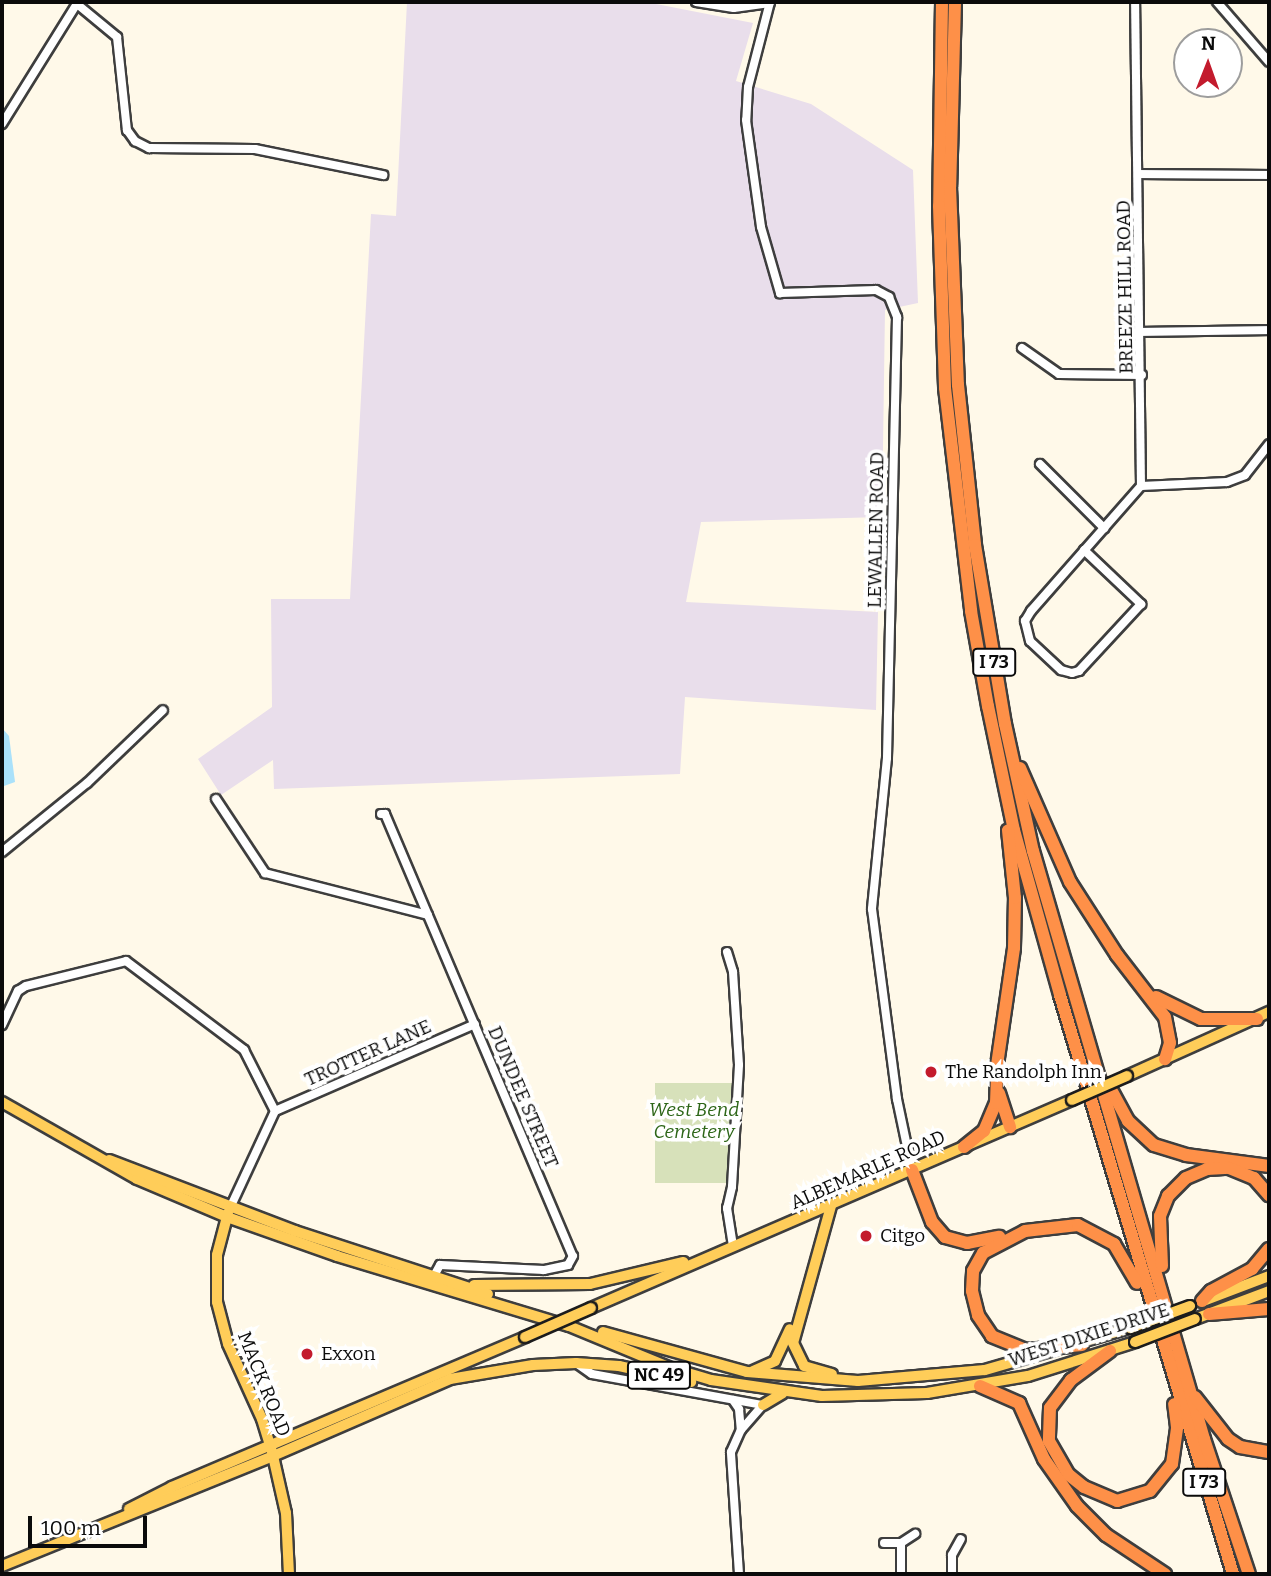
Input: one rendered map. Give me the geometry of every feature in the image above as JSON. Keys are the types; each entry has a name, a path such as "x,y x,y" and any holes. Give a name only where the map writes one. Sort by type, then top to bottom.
{"highway":[{"name":"I 73","path":"942,2 939,206 945,388 971,611 997,754 1060,995 1175,1390 1233,1574"},
{"name":"I 73","path":"955,2 950,187 958,385 975,545 1005,724 1033,851 1192,1393 1249,1574"},
{"path":"1005,724 1033,803 1070,881 1117,955 1150,993 1170,1030 1165,1059"},
{"path":"964,1147 994,1117 1014,948 1016,898 997,754"},
{"path":"1150,993 1201,1019 1256,1019"},
{"path":"1089,1042 1098,1054 1120,1110 1148,1141 1180,1153 1269,1166"},
{"path":"997,1086 1010,1126"},
{"path":"1165,1301 1168,1288 1159,1226 1164,1205 1177,1185 1199,1171 1229,1168 1254,1178 1269,1195"},
{"path":"912,1170 932,1222 949,1239 971,1243 1070,1224 1098,1231 1120,1250 1149,1301"},
{"path":"1025,1231 991,1247 976,1262 971,1285 978,1315 992,1336 1018,1349 1082,1345"},
{"path":"1196,1304 1210,1291 1252,1269 1269,1249"},
{"path":"1209,1314 1269,1309"},
{"path":"1110,1351 1057,1394 1047,1424 1049,1441 1063,1466 1101,1498 1135,1499 1163,1478 1176,1449 1175,1390"},
{"path":"980,1386 1019,1403 1044,1459 1077,1506 1106,1535 1165,1574"},
{"path":"1192,1393 1228,1439 1240,1447 1269,1452"}],"main road":[{"name":"ALBEMARLE ROAD","path":"269,1444 831,1206 1269,1013"},
{"path":"2,1102 109,1160 337,1256 627,1345"},
{"path":"747,1372 765,1369 775,1361 797,1314 831,1206"},
{"path":"228,1212 453,1282 627,1345"},
{"name":"MACK ROAD","path":"228,1212 217,1255 217,1302 228,1344 273,1456 286,1513 289,1574"},
{"path":"453,1282 580,1285 699,1261"},
{"name":"WEST DIXIE DRIVE","path":"627,1345 747,1372 858,1381 985,1370 1082,1345 1269,1276"},
{"name":"WEST DIXIE DRIVE","path":"627,1345 679,1372 741,1386 783,1393 873,1396 980,1386 1110,1351 1269,1291"},
{"path":"797,1314 793,1343 804,1366 858,1381"},
{"name":"ALBEMARLE ROAD","path":"436,1383 479,1357"},
{"name":"NC 49","path":"2,1566 121,1515 273,1456 436,1383 489,1370 576,1363 619,1366 730,1390 741,1386"},
{"path":"763,1405 783,1393"},
{"name":"NC 49","path":"121,1515 146,1498 269,1444"}],"street":[{"path":"696,2 734,8 770,2"},
{"name":"LEWALLEN ROAD","path":"770,2 748,87 746,120 761,227 780,293 876,290 889,297 897,317 887,758 872,909 897,1099 912,1170"},
{"name":"BREEZE HILL ROAD","path":"1135,2 1140,174 1141,486"},
{"path":"1217,2 1269,62"},
{"path":"2,124 78,3 117,37 127,130 135,141 149,148 255,149 383,175"},
{"path":"1140,174 1269,175"},
{"path":"1141,332 1269,330"},
{"path":"1022,348 1059,374 1142,375"},
{"path":"1084,551 1141,604 1079,671 1072,673 1061,670 1030,641 1025,621 1084,551 1141,486 1227,482 1245,475 1269,444"},
{"path":"1040,464 1104,528"},
{"path":"2,852 88,783 163,710"},
{"path":"216,799 265,873 428,915"},
{"name":"DUNDEE STREET","path":"381,814 385,814 573,1256 568,1265 544,1270 440,1265 434,1276"},
{"path":"727,952 734,979 739,1065 732,1187 727,1208 733,1247"},
{"path":"2,1025 18,991 26,986 127,961 244,1050 275,1111 228,1212"},
{"name":"TROTTER LANE","path":"275,1111 475,1024"},
{"path":"576,1363 592,1374 763,1405"},
{"path":"733,1400 739,1409 741,1430"},
{"path":"739,1574 729,1465 733,1444 741,1430 763,1405"},
{"path":"884,1543 901,1543 915,1534"},
{"path":"952,1574 952,1555 961,1539"},
{"path":"901,1543 901,1574"}],"shaded area":[{"path":"407,2 646,2 753,23 736,81 811,104 913,170 918,303 885,310 882,517 701,522 686,602 878,612 876,710 685,697 680,774 274,789 273,760 221,795 198,759 272,707 271,599 350,599 371,214 396,216"}],"green space":[{"name":"West Bend Cemetery","path":"655,1083 732,1083 732,1183 655,1183"}],"water":[{"path":"2,728 9,736 15,782 4,786"}],"place":[{"name":"The Randolph Inn","path":"931,1072"},
{"name":"Citgo","path":"866,1236"},
{"name":"Exxon","path":"307,1354"}]}
